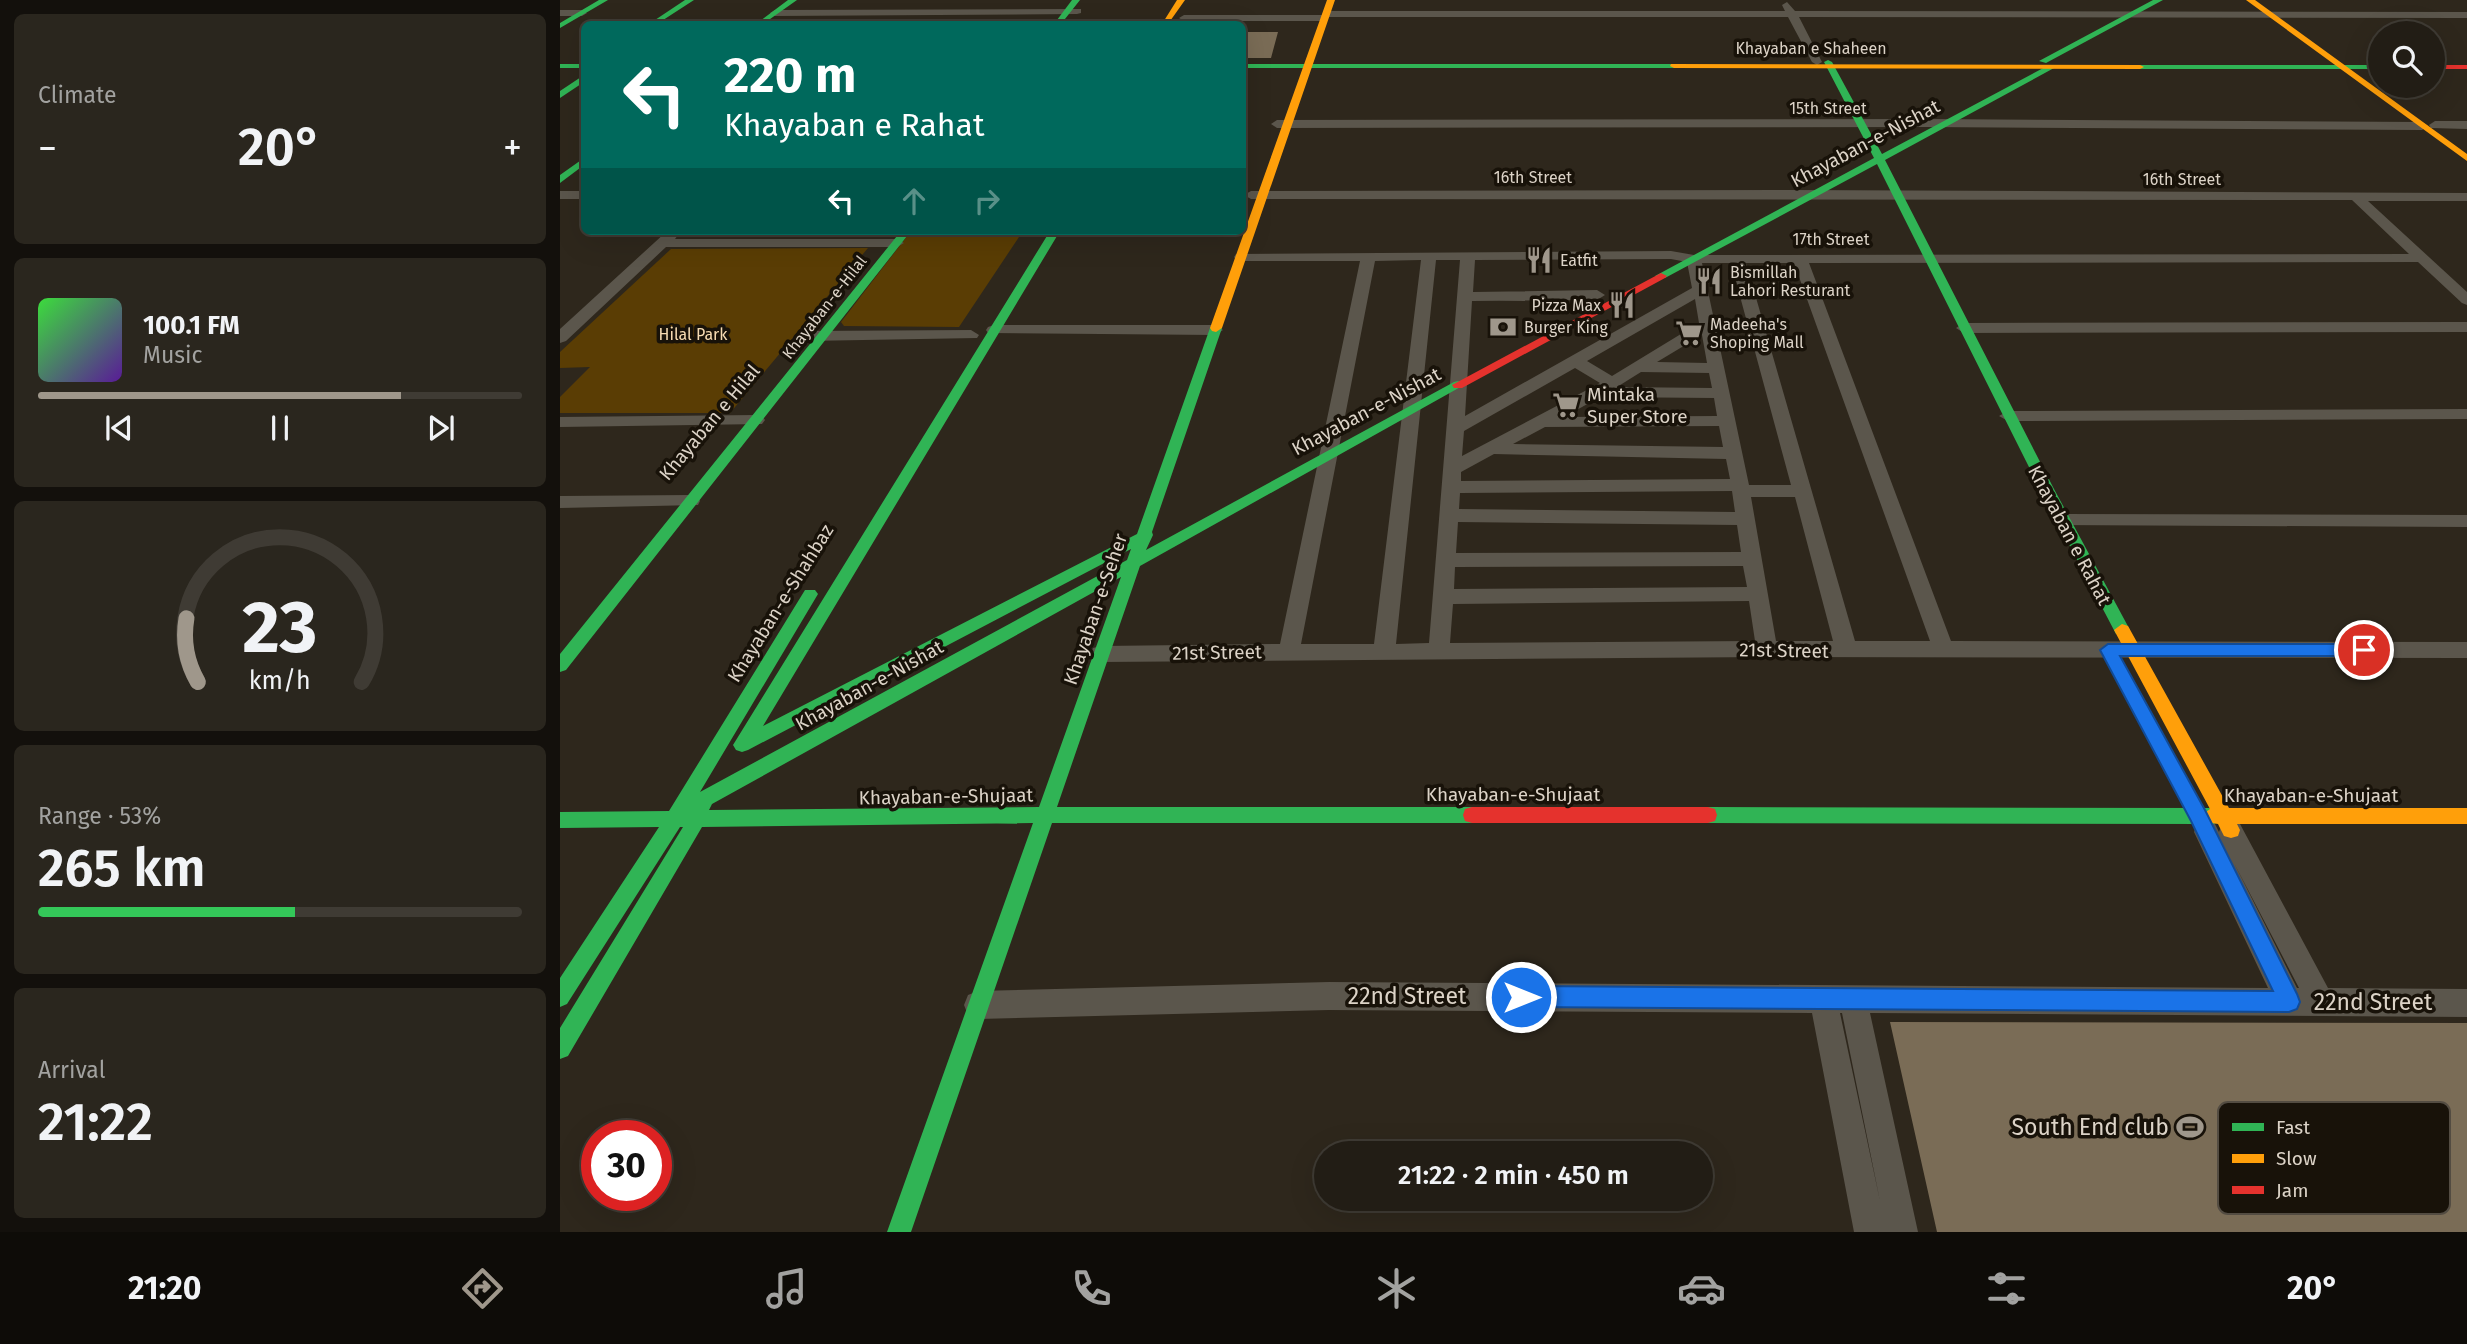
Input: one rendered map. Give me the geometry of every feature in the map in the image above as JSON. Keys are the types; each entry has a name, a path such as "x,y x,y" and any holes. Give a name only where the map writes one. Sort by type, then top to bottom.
{"street":[{"path":"560,26 568,15 594,0"},
{"path":"568,15 604,0"},
{"path":"658,21 691,0"},
{"path":"672,21 704,0"},
{"path":"775,17 793,0"},
{"path":"775,17 801,0"},
{"path":"1167,21 1181,0"},
{"path":"1182,21 1195,0"},
{"path":"1785,0 1791,14 1824,64"},
{"path":"1797,0 1824,64"},
{"name":"Khayaban-e-Nishat","path":"706,798 1410,411 1459,376 1597,295 1790,194 1946,124 2159,0"},
{"name":"Khayaban-e-Nishat","path":"1311,446 1414,391 1459,376 1694,259 1815,194 1926,123 2176,0"},
{"path":"2250,0 2428,125 2467,158"},
{"path":"2259,0 2275,15"},
{"path":"2450,5 2467,14"},
{"path":"775,17 1075,9"},
{"path":"1061,21 1075,9"},
{"path":"1182,21 1323,10 2129,16 2467,14"},
{"name":"Khayaban-e-Seher","path":"1013,859 1125,544 1209,330 1241,257 1257,195 1323,10"},
{"path":"560,60 581,60"},
{"path":"2445,61 2467,61"},
{"name":"Khayaban e Shaheen","path":"1246,64 2368,62"},
{"name":"Khayaban e Rahat","path":"1824,64 1873,157 2017,466"},
{"name":"Khayaban e Shaheen","path":"2344,64 2368,66"},
{"path":"560,66 581,67"},
{"path":"2445,67 2467,67"},
{"path":"560,84 581,69"},
{"path":"560,95 581,81"},
{"name":"15th Street","path":"1282,124 2467,125"},
{"path":"2428,125 2467,148"},
{"path":"560,171 581,155"},
{"path":"560,180 581,163"},
{"name":"16th Street","path":"1257,195 1815,194 2467,198"},
{"path":"560,195 581,195"},
{"name":"Khayaban-e-Seher","path":"1246,213 1257,195"},
{"path":"2356,197 2467,300"},
{"path":"560,338 672,235"},
{"path":"1026,248 1034,235"},
{"path":"560,1048 695,836 696,820 706,798 736,754 1053,235"},
{"name":"Khayaban-e-Seher","path":"899,1232 978,1005 1046,832 1045,815 1142,537 1237,235"},
{"path":"663,243 894,237"},
{"name":"Khayaban e Hilal","path":"566,642 671,501 747,420 807,336 894,237"},
{"name":"Khayaban-e-Hilal","path":"691,501 747,420 825,336 894,237"},
{"name":"17th Street","path":"1241,257 1671,255 1694,259 2421,258"},
{"path":"1439,651 1468,256"},
{"path":"1289,651 1329,454 1346,427 1368,257"},
{"path":"1384,651 1429,257"},
{"path":"1799,257 1944,650"},
{"name":"Khayaban e Rahat","path":"1921,257 1964,328 2061,520 2116,655 2321,1003"},
{"path":"1737,258 1847,650"},
{"path":"1694,259 1741,488 1767,649"},
{"path":"1456,428 1700,290"},
{"path":"1465,297 1597,295"},
{"path":"1453,478 1493,449 1605,388 1707,326"},
{"path":"1964,328 2467,327"},
{"path":"995,330 1209,330"},
{"path":"807,336 971,335"},
{"path":"1575,361 1605,388 1723,393"},
{"path":"1641,367 1717,368"},
{"path":"2008,416 2467,414"},
{"path":"560,422 747,420"},
{"path":"1542,422 1727,421"},
{"path":"1493,449 1733,453"},
{"path":"1453,478 1802,491"},
{"path":"560,502 691,501"},
{"name":"Khayaban e Hilal","path":"566,642 691,501"},
{"path":"1449,515 1744,519"},
{"path":"2061,520 2467,521"},
{"name":"Khayaban-e-Nishat","path":"736,754 1166,524"},
{"path":"1445,560 1751,559"},
{"name":"Khayaban-e-Shahbaz","path":"560,997 664,836 816,584"},
{"path":"1444,597 1756,594"},
{"path":"560,666 566,642"},
{"name":"21st Street","path":"1101,654 1767,649 2116,655 2467,650"},
{"name":"Khayaban e Rahat","path":"2116,655 2215,824 2289,1002"},
{"name":"Khayaban-e-Shujaat","path":"560,820 673,821 1045,815 2215,824 2467,832"},
{"name":"Khayaban-e-Shujaat","path":"1873,832 2467,816"},
{"path":"1022,832 1046,832"},
{"path":"560,836 695,836"},
{"name":"22nd Street","path":"978,1005 1329,996 2467,1003"},
{"path":"1823,998 1870,1232"},
{"path":"1853,1000 1902,1232"}],"green space":[{"path":"677,235 883,235 882,236"},
{"path":"908,235 1020,235 959,327 844,326 841,322"},
{"name":"Hilal Park","path":"868,248 730,413 560,413 560,397 590,367 560,368 560,352 671,249"}],"building":[{"path":"1246,32 1278,32 1271,58 1246,58"},
{"name":"South End club","path":"1890,1022 2467,1023 2467,1232 1937,1232"}],"traffic: fast":[{"path":"560,26 604,0"},
{"path":"658,21 690,0"},
{"path":"763,21 793,0"},
{"path":"1059,21 1076,0"},
{"path":"2043,61 2159,0"},
{"path":"1828,62 2122,630"},
{"path":"560,66 581,66"},
{"path":"1246,66 1674,66"},
{"path":"2140,67 2368,67"},
{"path":"1661,276 2050,68"},
{"path":"560,95 581,81"},
{"path":"560,180 581,163"},
{"path":"560,666 903,235"},
{"path":"742,745 1053,235"},
{"path":"899,1232 1216,328"},
{"path":"706,798 1458,385"},
{"path":"743,744 1146,535"},
{"path":"560,997 664,836 810,594"},
{"path":"560,1048 688,836 703,804"},
{"path":"560,820 1045,815 1472,815"},
{"path":"1708,815 2213,816"}],"traffic: slow":[{"path":"1167,21 1181,0"},
{"path":"1216,328 1331,0"},
{"path":"2250,0 2467,158"},
{"path":"1674,66 2140,67"},
{"path":"2122,630 2231,830"},
{"path":"2132,693 2206,831"},
{"path":"2213,816 2467,816"}],"traffic: jam":[{"path":"2445,67 2467,67"},
{"path":"1458,385 1661,276"},
{"path":"1472,815 1708,815"}],"place":[{"name":"Eatfit","path":"1539,260"},
{"name":"Bismillah Lahori Resturant","path":"1709,281"},
{"name":"Pizza Max","path":"1622,305"},
{"name":"Burger King","path":"1503,327"},
{"name":"Madeeha's Shoping Mall","path":"1689,333"},
{"name":"Mintaka Super Store","path":"1566,405"},
{"name":"South End club","path":"2190,1127"}],"route":[{"path":"1521,997 2289,1002 2198,816 2108,650 2364,650"}]}
